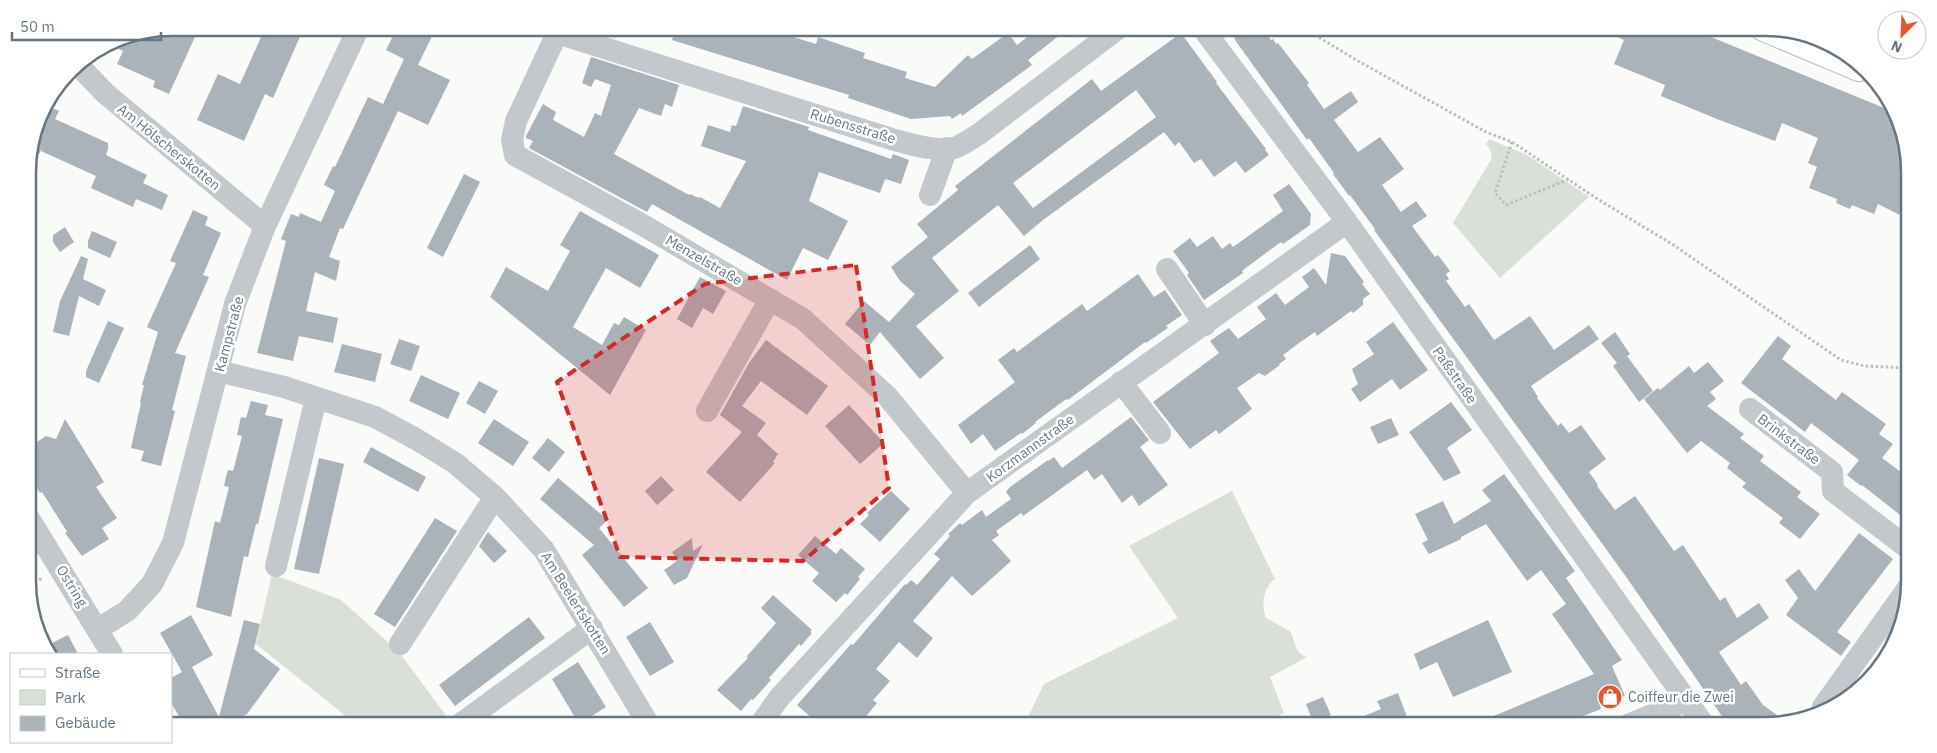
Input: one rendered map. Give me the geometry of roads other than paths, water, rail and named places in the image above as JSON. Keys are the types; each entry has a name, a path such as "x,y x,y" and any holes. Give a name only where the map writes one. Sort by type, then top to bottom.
{"main road":[{"path":"1791,39 1841,59"}],"street":[{"name":"Kampstraße","path":"98,629 127,611 152,584 173,543 235,304 265,226 355,36"},
{"name":"Menzelstraße","path":"555,36 516,121 512,140 515,154 641,224 803,319 887,396 967,493"},
{"name":"Rubensstraße","path":"576,36 898,141 921,147 947,148 955,147 979,134 1109,36"},
{"name":"Paßstraße","path":"1208,36 1347,222 1697,716"},
{"name":"Am Hölscherskotten","path":"83,70 106,94 265,226"},
{"path":"930,195 947,148"},
{"name":"Korzmannstraße","path":"766,717 779,698 967,493 1347,222"},
{"path":"1167,269 1205,325"},
{"path":"707,411 770,299"},
{"name":"Am Beelertskotten","path":"218,371 284,387 375,417 455,463 495,497 544,550 644,717"},
{"path":"1122,382 1160,433"},
{"path":"276,566 316,398"},
{"name":"Brinkstraße","path":"1750,409 1832,472 1833,490 1901,543"},
{"path":"400,644 495,497"},
{"name":"Ostring","path":"36,530 111,653"},
{"path":"1827,702 1900,600"},
{"path":"469,717 592,628"},
{"path":"1650,716 1686,701"}],"place":[{"name":"Coiffeur die Zwei","path":"1610,697"}]}
